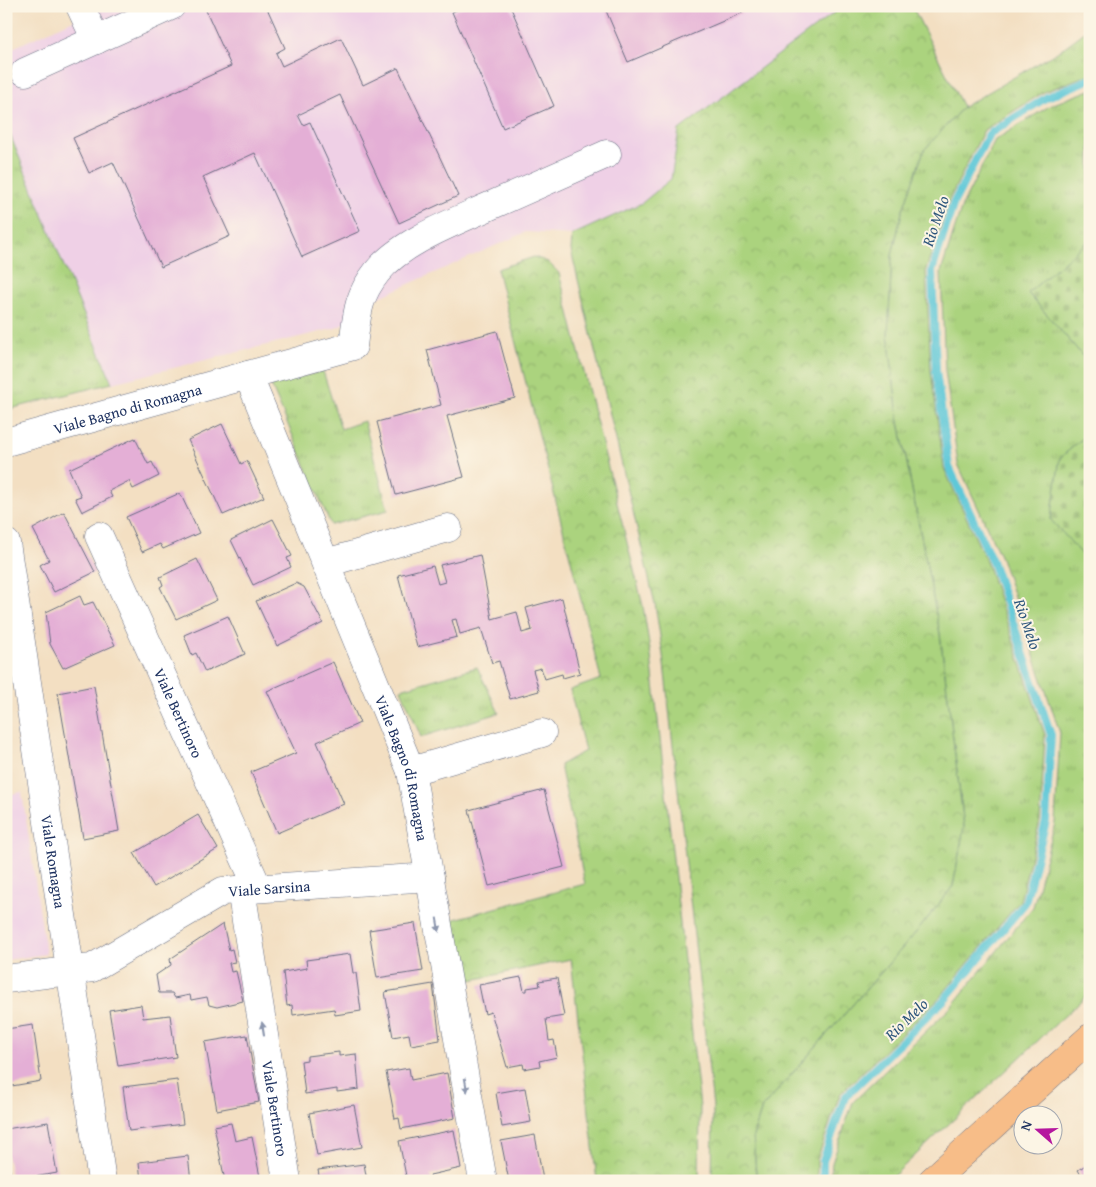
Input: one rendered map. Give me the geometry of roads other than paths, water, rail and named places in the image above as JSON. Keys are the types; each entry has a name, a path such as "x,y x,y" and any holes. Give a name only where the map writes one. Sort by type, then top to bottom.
{"main road":[{"path":"932,1181 1090,1038"}],"street":[{"path":"25,72 171,6"},
{"path":"82,11 96,40"},
{"name":"Viale Bagno di Romagna","path":"6,442 353,346 358,307 366,288 378,270 391,259 425,235 607,154"},
{"name":"Viale Bagno di Romagna","path":"248,375 411,771 482,1181"},
{"path":"326,563 448,528"},
{"name":"Viale Bertinoro","path":"99,536 250,888 287,1181"},
{"name":"Viale Romagna","path":"6,542 102,1181"},
{"path":"411,771 542,732"},
{"name":"Viale Sarsina","path":"6,979 92,968 223,890 430,877"}],"waterway":[{"name":"Rio Melo","path":"823,1181 823,1161 845,1097 944,1000 1025,903 1046,821 1051,735 992,561 949,467 936,371 932,271 954,202 989,134 1047,97 1090,79"}]}
